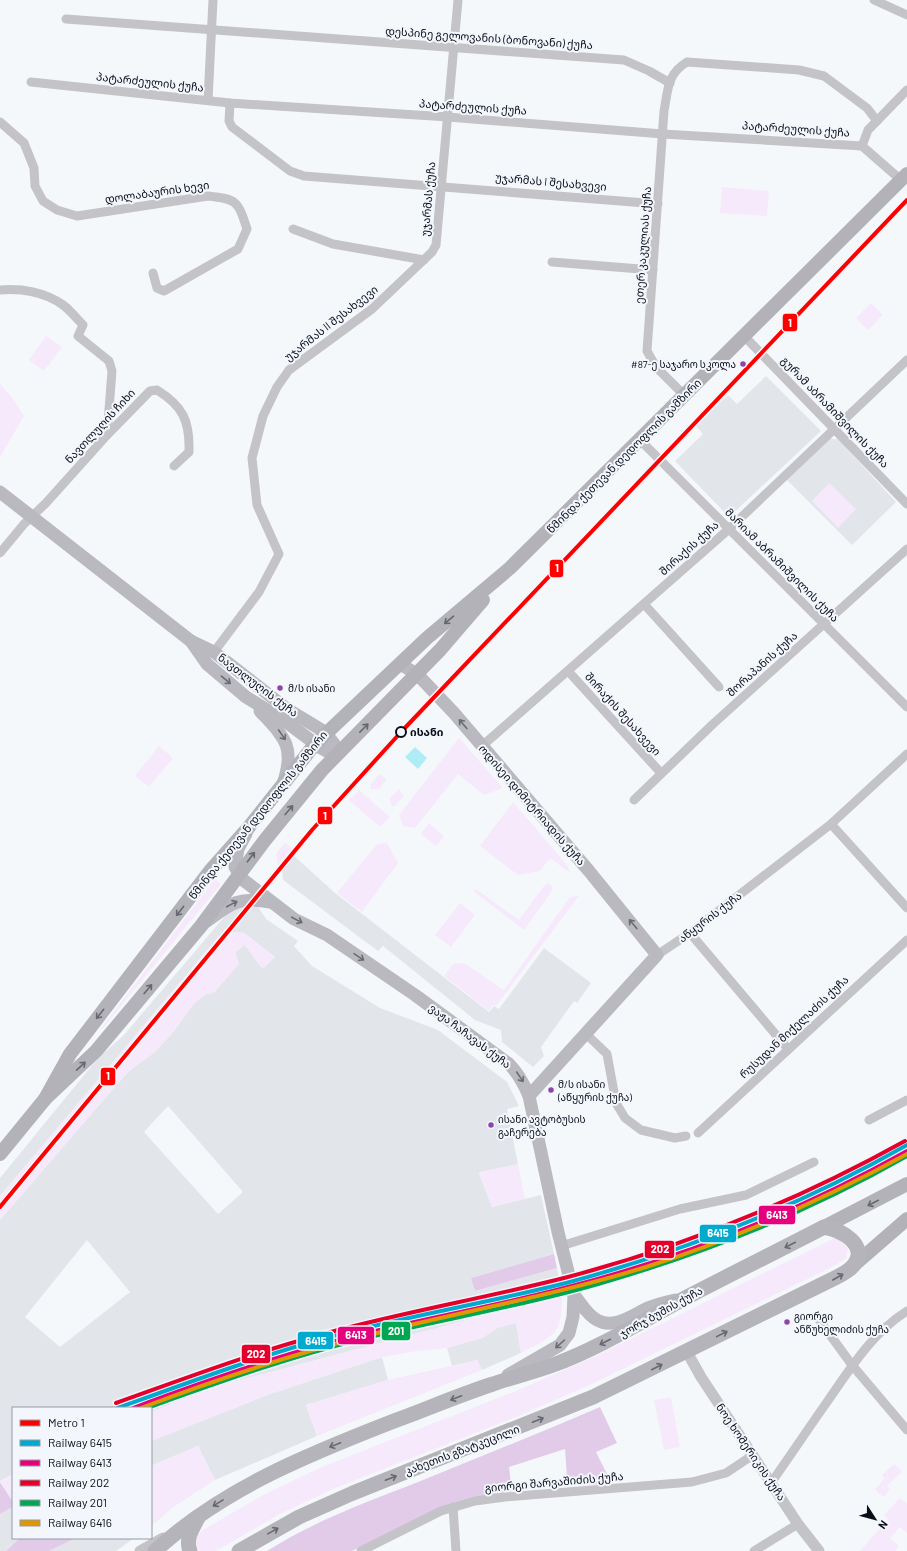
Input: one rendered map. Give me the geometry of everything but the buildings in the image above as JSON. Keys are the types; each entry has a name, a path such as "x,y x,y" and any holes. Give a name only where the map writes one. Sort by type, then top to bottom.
{"highway":[{"path":"687,1352 836,1278 854,1265 857,1255 854,1242 841,1232 824,1227"},
{"name":"ჯორჯ ბუშის ქუჩა","path":"492,1384 553,1365 577,1355 647,1321 689,1296 824,1227"},
{"name":"კახეთის გზატკეცილი","path":"239,1551 272,1531 323,1506 564,1410 687,1352"},
{"path":"155,1551 176,1532 201,1514 248,1486 318,1452 492,1384"},
{"path":"190,1551 188,1545 189,1538 201,1514"}],"main road":[{"name":"წმინდა ქეთევან დედოფლის გამზირი","path":"45,1098 70,1054 210,871 249,827 325,732 510,568 745,337 904,177"},
{"name":"ნავთლუღის ქუჩა","path":"0,492 191,641 214,652 287,709 325,732 334,744 336,756"},
{"name":"წმინდა ქეთევან დედოფლის გამზირი","path":"0,1154 45,1098 96,1052 200,926 265,840 336,756 417,674 510,568"},
{"name":"ნავთლუღის ქუჩა","path":"191,641 207,664 246,696 285,721 315,744 336,756"},
{"name":"ოდისეი დიმიტრიადის ქუჩა","path":"400,664 417,674 482,746 657,955"},
{"path":"246,696 285,740 288,761 283,784"},
{"path":"238,875 236,867 237,854 249,827"},
{"name":"ვაჟა ჩაჩავას ქუჩა","path":"238,875 270,902 294,919 333,939 415,994 491,1051 516,1071 522,1079 529,1096 561,1246 574,1295 572,1326 565,1340 553,1350 492,1384"},
{"name":"ვაჟა ჩაჩავას ქუჩა","path":"200,926 223,909 240,900 255,899 270,902"},
{"name":"აწყურის ქუჩა","path":"529,1096 657,955"},
{"name":"ჯორჯ ბუშის ქუჩა","path":"824,1227 907,1184"},
{"path":"854,1265 907,1219"},
{"name":"ვაჟა ჩაჩავას ქუჩა","path":"574,1295 590,1316 601,1323 607,1324 618,1322 656,1305 689,1296"}],"street":[{"path":"208,100 213,0"},
{"name":"უჯარმას ქუჩა","path":"424,260 436,245 458,0"},
{"path":"874,0 907,15"},
{"name":"დესპინე გელოვანის (ბონოვანი) ქუჩა","path":"66,19 624,60 649,71 670,83"},
{"path":"670,83 673,73 687,62 799,70 824,76 867,108 877,120"},
{"name":"პატარძეულის ქუჩა","path":"31,82 230,103 448,117 663,134 862,146 904,177"},
{"name":"ეთერ კაკულიას ქუჩა","path":"670,83 664,110 648,352 656,367 685,396"},
{"path":"862,146 868,130 907,90"},
{"name":"უჯარმას I შესახვევი","path":"230,103 229,121 232,127 290,171 304,176 442,185 658,204"},
{"name":"დოლაბაურის ხევი","path":"0,122 24,143 34,168 35,186 43,202 57,210 77,216 208,196 228,198 240,207 247,229 238,249 164,291 157,288 153,273"},
{"path":"293,229 333,244 424,260"},
{"name":"უჯარმას II შესახვევი","path":"214,652 259,592 279,554 257,505 252,458 264,416 277,387 289,370 372,309 424,260"},
{"path":"552,262 653,270"},
{"path":"0,290 17,289 40,294 64,305 83,325 78,336 109,361 112,371 107,434"},
{"name":"გურამ აბრამიშვილის ქუჩა","path":"745,337 907,504"},
{"name":"შირაქის ქუჩა","path":"482,746 729,528 835,430 907,360"},
{"name":"ნავთლუღის ჩიხი","path":"0,553 31,516 46,503 107,434 150,390 157,390 181,411 189,431 189,452 174,466"},
{"name":"მარიამ აბრამიშვილის ქუჩა","path":"640,440 907,707"},
{"name":"შორაპანის ქუჩა","path":"634,800 661,773 907,549"},
{"path":"644,604 719,687"},
{"name":"შირაქის შესახვევი","path":"568,671 661,773"},
{"name":"აწყურის ქუჩა","path":"657,955 690,933 831,824 907,754"},
{"path":"831,824 907,908"},
{"path":"690,933 788,1049"},
{"name":"რუსუდან მიქელაძის ქუჩა","path":"698,1133 907,940"},
{"path":"585,1034 607,1054 616,1103 625,1118 641,1130 676,1138 686,1136"},
{"path":"869,1120 907,1100"},
{"path":"561,1246 680,1209 746,1195 814,1162"},
{"path":"771,1483 852,1365 893,1320 907,1311"},
{"path":"817,1317 852,1365 907,1430"},
{"name":"ნოე ხომერიკის ქუჩა","path":"687,1352 701,1377 798,1524 819,1551"},
{"name":"გიორგი შარვაშიძის ქუჩა","path":"361,1551 453,1507 505,1497 692,1482 726,1472 753,1455"},
{"path":"453,1507 456,1551"},
{"path":"754,1551 798,1524"},
{"path":"140,1551 176,1532"}],"shaded area":[{"path":"722,187 769,191 767,216 720,213"},
{"path":"871,303 883,315 868,330 856,318"},
{"path":"46,336 62,347 44,371 29,360"},
{"path":"766,376 821,431 729,517 675,461 703,434 696,426 728,395 737,404"},
{"path":"0,384 11,396 24,416 0,457"},
{"path":"828,439 838,439 896,502 852,545 786,479"},
{"path":"829,483 856,509 838,528 812,501"},
{"path":"459,738 503,788 484,795 458,774 415,828 403,826 399,815"},
{"path":"159,746 173,758 149,787 135,776"},
{"path":"379,774 387,779 379,789 371,789 371,784"},
{"path":"399,789 404,796 395,806 391,806 390,798"},
{"path":"359,790 390,817 380,827 349,800"},
{"path":"513,802 567,865 570,873 550,858 540,871 518,875 480,846"},
{"path":"429,823 444,836 436,846 421,834"},
{"path":"285,842 293,849 278,866 276,854"},
{"path":"387,843 398,863 362,912 337,893 377,844"},
{"path":"293,855 335,893 489,1012 494,1006 499,1009 544,948 591,983 577,1003 574,1001 541,1047 544,1056 533,1067 502,1042 501,1030 475,1020 383,946 378,951 283,880 282,869"},
{"path":"215,879 221,884 100,1030"},
{"path":"548,883 553,887 551,892 524,930 473,891 476,889 519,920 544,886"},
{"path":"579,896 496,1006 493,1005 489,1011 444,976 453,964 464,963 504,990 570,897"},
{"path":"460,903 475,915 451,947 435,935"},
{"path":"257,905 266,919 298,941 294,946 312,966 380,1008 438,1030 507,1082 519,1106 507,1109 518,1164 479,1173 492,1207 541,1195 554,1254 471,1278 475,1291 557,1268 562,1295 218,1386 152,1412 152,1407 12,1407 12,1475 0,1481 0,1220 118,1083 130,1070 155,1052 174,1031 195,1002 205,995 235,952 245,945 261,967 275,957 244,933 230,932 225,929 0,1196 0,1178 98,1058 123,1036 231,909","holes":["168,1106 243,1192 218,1214 144,1132","87,1240 130,1292 60,1347 25,1317"]},
{"path":"228,926 230,932 244,933 275,957 264,968 261,967 245,945 235,951 239,964 214,993 205,995 195,1002 174,1031 155,1052 130,1070 0,1220 0,1196"},
{"path":"907,1139 907,1158 849,1189 763,1229 698,1254 597,1286 594,1271 682,1244 764,1212 861,1165"},
{"path":"518,1164 525,1199 492,1207 479,1172"},
{"path":"835,1238 839,1239 848,1249 846,1258 836,1265 592,1384 516,1417 333,1489 280,1514 216,1551 200,1551 197,1546 196,1540 200,1532 263,1495 324,1466 516,1391 596,1356"},
{"path":"554,1254 557,1268 475,1291 471,1278"},
{"path":"562,1295 560,1318 558,1326 554,1332 542,1342 521,1353 516,1323 497,1328 483,1338 447,1348 382,1357 270,1394 152,1441 152,1412 218,1386"},
{"path":"516,1323 521,1353 482,1370 477,1360 452,1366 447,1348 482,1338 497,1328"},
{"path":"382,1357 388,1380 306,1405 317,1436 215,1480 198,1446 152,1466 152,1441 270,1394"},
{"path":"477,1360 482,1370 317,1436 306,1405 388,1380"},
{"path":"671,1397 680,1447 664,1450 654,1400"},
{"path":"600,1407 617,1443 596,1452 612,1484 574,1485 567,1478 565,1449 509,1467 512,1491 452,1503 352,1551 267,1551 322,1521"},
{"path":"198,1446 215,1480 175,1506 152,1525 152,1466"},
{"path":"894,1464 902,1471 887,1486 890,1489 884,1497 875,1490 884,1478 882,1475"},
{"path":"12,1475 12,1500 0,1481"},
{"path":"0,1482 12,1500 12,1508 0,1514"},
{"path":"900,1498 907,1504 907,1533 900,1527 890,1538 899,1546 895,1551 860,1551 888,1519 884,1515"},
{"path":"12,1508 12,1539 19,1539 6,1551 0,1551 0,1514"},
{"path":"19,1539 74,1539 49,1551 6,1551"},
{"path":"74,1539 133,1539 116,1551 49,1551"}],"water":[{"path":"415,747 427,758 418,769 405,757"}],"metro line":[{"name":"1","path":"0,1207 312,830 402,731 907,200"}],"rail line":[{"name":"202","path":"116,1403 300,1340 356,1325 564,1278 652,1252 696,1237 781,1203 864,1163 905,1141"},
{"name":"6415","path":"121,1407 249,1362 329,1337 566,1283 654,1257 741,1225 783,1207 825,1188 907,1145"},
{"name":"6413","path":"136,1407 230,1373 328,1343 388,1328 538,1295 612,1275 656,1261 742,1230 784,1212 867,1173 907,1151"},
{"name":"6416","path":"144,1407 200,1386 320,1348 613,1277 680,1256 779,1217 844,1187 907,1154"},
{"name":"201","path":"150,1407 252,1371 331,1347 568,1292 678,1259 717,1245 795,1213 907,1156"}],"place":[{"name":"#87-ე საჯარო სკოლა","path":"743,364"},
{"name":"მ/ს ისანი","path":"280,688"},
{"name":"ისანი","path":"401,732"},
{"name":"მ/ს ისანი (აწყურის ქუჩა)","path":"551,1090"},
{"name":"ისანი ავტობუსის გაჩერება","path":"491,1125"},
{"name":"გიორგი ანწუხელიძის ქუჩა","path":"787,1322"}]}
